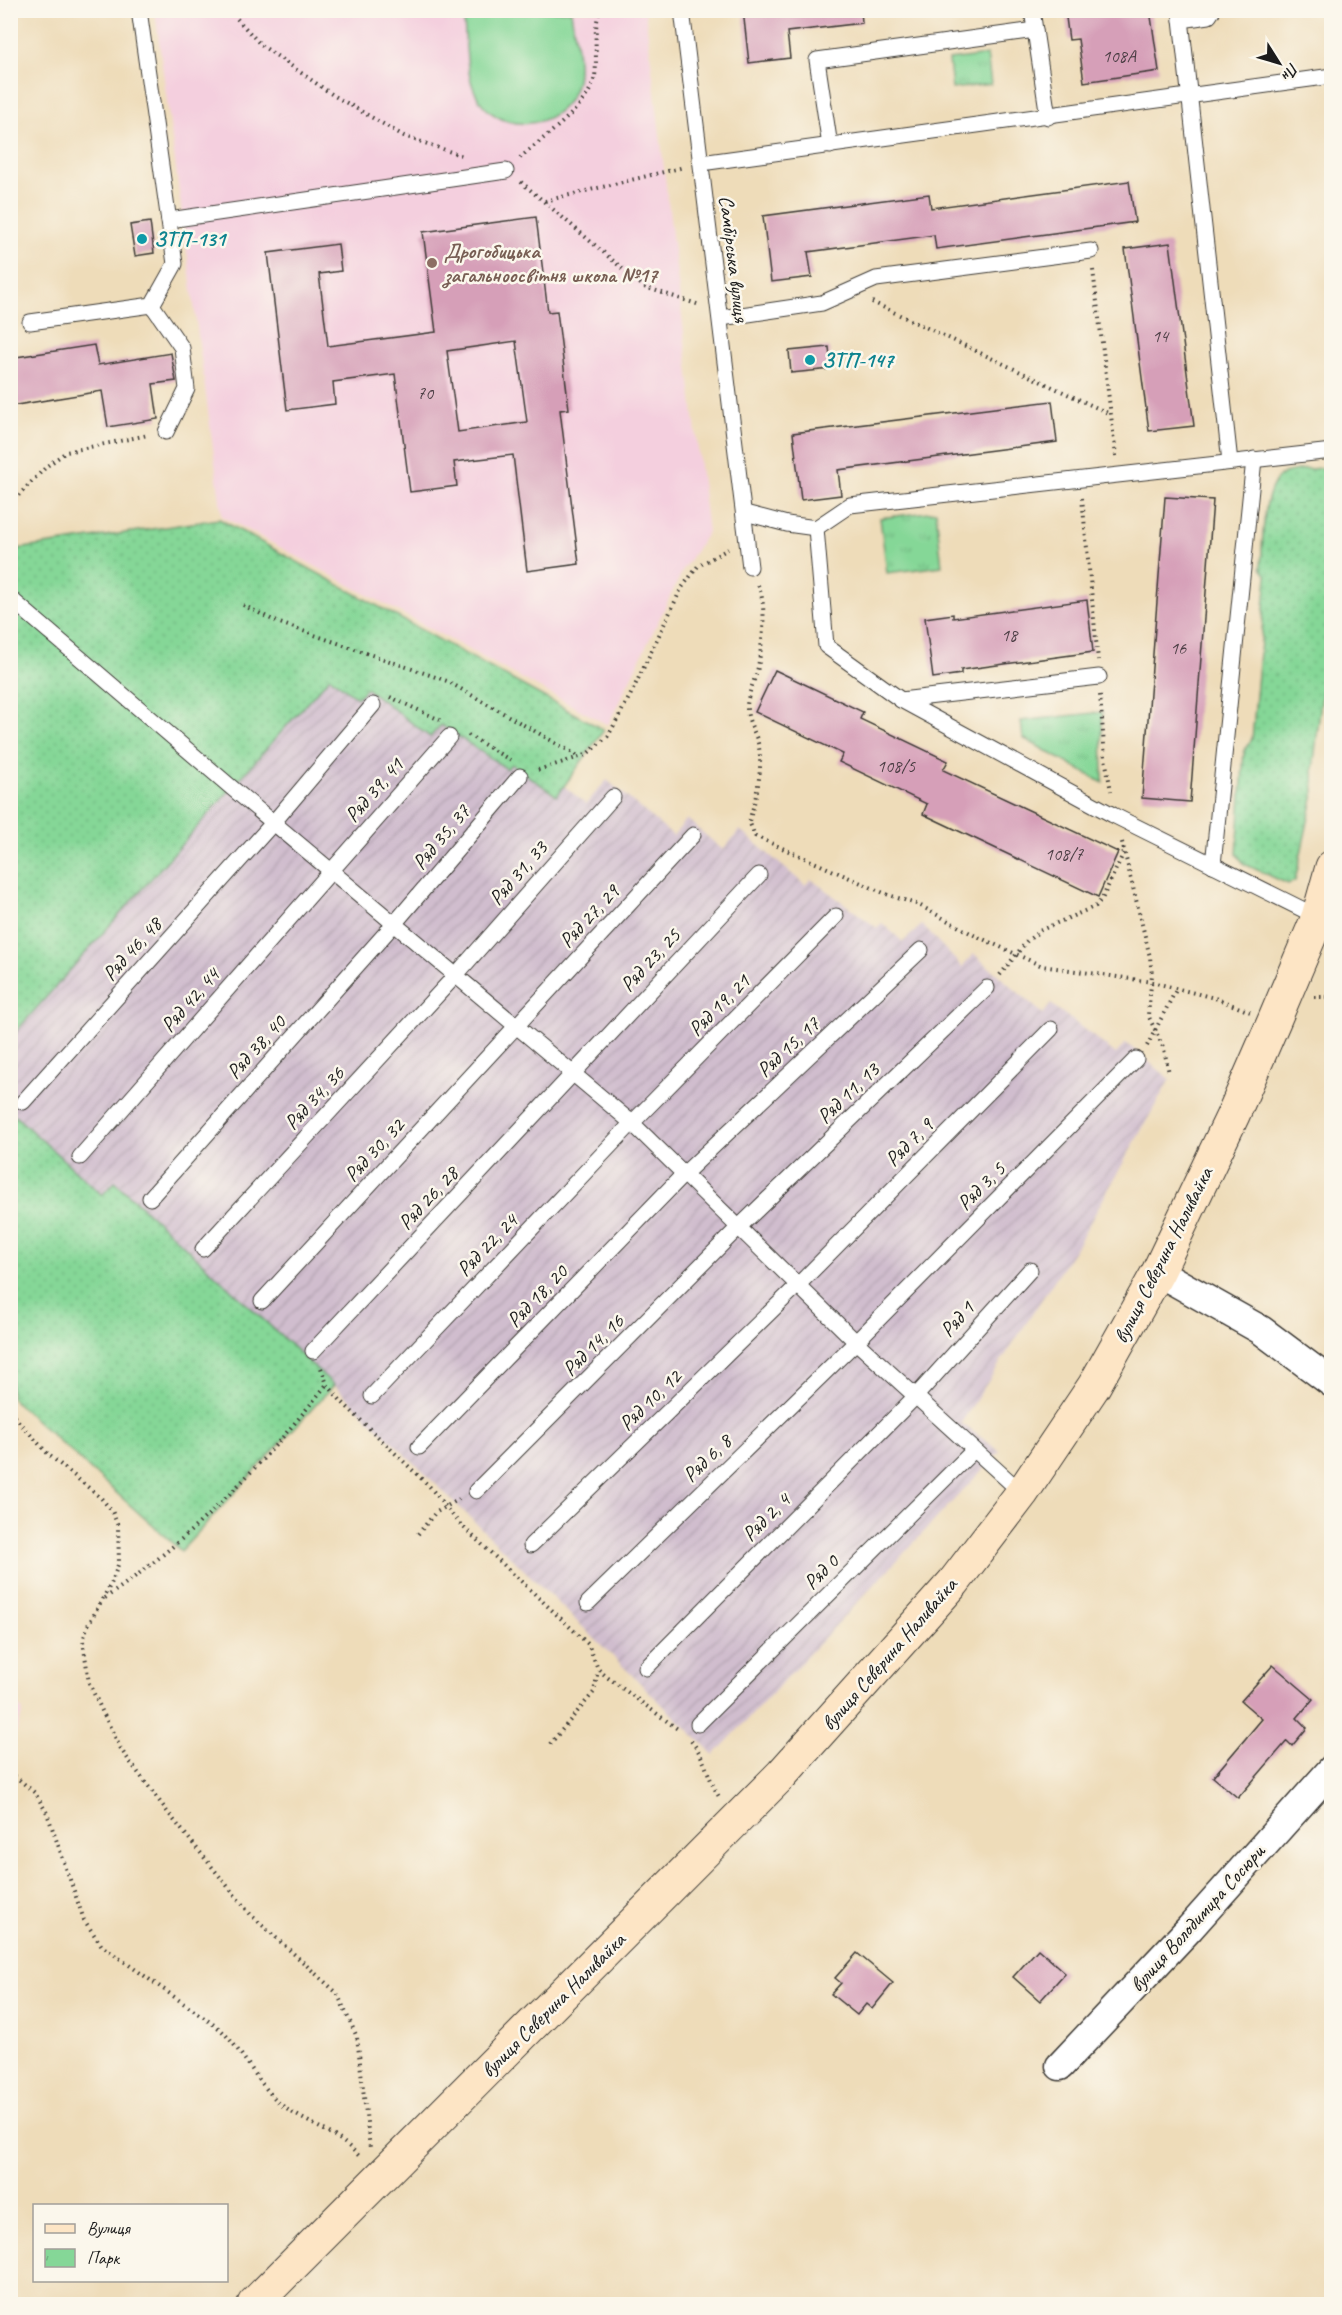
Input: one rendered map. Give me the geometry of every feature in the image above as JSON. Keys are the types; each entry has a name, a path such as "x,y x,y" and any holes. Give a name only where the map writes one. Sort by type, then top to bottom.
{"street":[{"name":"вулиця Северина Наливайка","path":"254,2304 783,1774 954,1582 1022,1493 1094,1386 1158,1272 1233,1115 1274,1021 1325,921 1332,867"},
{"path":"1158,1272 1261,1330 1332,1383"},
{"name":"вулиця Володимира Сосюри","path":"1060,2066 1190,1928 1332,1769"}],"lane":[{"path":"139,10 175,264 152,305"},
{"name":"Самбірська вулиця","path":"681,10 721,318 750,567"},
{"path":"1032,10 1048,117"},
{"path":"1213,10 1209,16 1181,15 1230,462"},
{"path":"830,146 817,60 1035,30"},
{"path":"701,163 1048,117 1332,76"},
{"path":"169,219 506,171"},
{"path":"721,318 822,303 876,279 1091,251"},
{"path":"30,322 152,305"},
{"path":"152,305 182,348 187,389 166,432"},
{"path":"745,513 787,524 816,528 850,505 1332,451"},
{"path":"1213,866 1254,459"},
{"path":"816,528 826,646 902,700 1113,815 1325,921"},
{"path":"10,598 331,872 632,1123 856,1342 1022,1493"},
{"path":"902,700 1099,677"},
{"name":"Ряд 46, 48","path":"23,1102 273,823 373,705"},
{"name":"Ряд 39, 41","path":"331,872 449,737"},
{"name":"Ряд 35, 37","path":"394,924 520,776"},
{"name":"Ряд 31, 33","path":"455,976 613,797"},
{"name":"Ряд 27, 29","path":"516,1026 693,835"},
{"name":"Ряд 42, 44","path":"80,1157 331,872"},
{"name":"Ряд 23, 25","path":"573,1074 759,875"},
{"name":"Ряд 19, 21","path":"632,1123 836,916"},
{"name":"Ряд 38, 40","path":"150,1198 394,924"},
{"name":"Ряд 15, 17","path":"684,1174 921,950"},
{"name":"Ряд 34, 36","path":"203,1249 455,976"},
{"name":"Ряд 11, 13","path":"739,1227 987,988"},
{"name":"Ряд 30, 32","path":"262,1301 516,1026"},
{"name":"Ряд 7, 9","path":"798,1285 1051,1029"},
{"name":"Ряд 3, 5","path":"856,1342 1136,1059"},
{"name":"Ряд 26, 28","path":"314,1351 573,1074"},
{"name":"Ряд 22, 24","path":"372,1396 632,1123"},
{"name":"Ряд 18, 20","path":"419,1448 684,1174"},
{"name":"Ряд 14, 16","path":"476,1491 739,1227"},
{"name":"Ряд 1","path":"916,1396 1030,1270"},
{"name":"Ряд 10, 12","path":"531,1545 798,1285"},
{"name":"Ряд 6, 8","path":"588,1603 856,1342"},
{"name":"Ряд 2, 4","path":"646,1668 916,1396"},
{"name":"Ряд 0","path":"698,1724 974,1450"}],"path":[{"path":"506,171 581,104 591,88 594,76 596,23 600,10"},
{"path":"544,201 701,163"},
{"path":"1091,251 1118,475"},
{"path":"850,291 1110,414"},
{"path":"10,504 47,466 66,452 166,432"},
{"path":"1080,479 1113,815 1125,850 1150,957 1152,982 1148,1015 1164,1048 1169,1073"},
{"path":"520,776 591,752 613,729 669,611 689,577 707,559 748,540"},
{"path":"750,567 762,595 758,667 747,706 748,717 759,745 755,802 748,821 755,836 886,894 919,905 1015,955 1042,966 1152,982 1218,999 1274,1021"},
{"path":"243,605 285,625 447,681 580,757"},
{"path":"987,988 1015,955 1041,930 1096,906 1102,899 1125,850"},
{"path":"1136,1059 1155,1033 1177,988"},
{"path":"314,1351 327,1384 341,1401 430,1487 458,1522 588,1644 598,1669 686,1736 701,1753 711,1783 719,1796 739,1819"},
{"path":"102,1600 138,1575 198,1526 257,1467 327,1384"},
{"path":"10,1412 32,1439 101,1498 112,1511 120,1544 119,1562 112,1582 87,1627 83,1641 89,1683 122,1751 169,1814 251,1915 337,1993 357,2037 368,2142 379,2177"},
{"path":"418,1534 435,1513 476,1491"},
{"path":"550,1744 594,1692 598,1669"},
{"path":"10,1772 34,1793 47,1813 84,1920 102,1946 220,2029 235,2043 265,2085 287,2109 331,2132 350,2145 379,2177"}],"shaded area":[{"name":"Дрогобицька загальноосвітня школа №17","path":"155,11 645,11 708,532 683,570 608,725 222,516"},
{"path":"330,677 357,698 366,688 430,736 441,724 507,769 511,764 556,796 564,786 586,804 607,780 673,836 687,819 723,850 740,830 805,885 811,879 877,928 882,923 903,942 922,925 962,967 974,954 1043,1014 1051,1004 1116,1054 1126,1043 1170,1079 1078,1244 961,1423 1000,1451 714,1755 334,1385 115,1182 103,1196 11,1112 11,1037"},
{"path":"11,1699 23,1711 11,1747"}],"green space":[{"path":"463,11 571,11 578,70 575,88 567,103 555,114 541,121 526,123 511,122 496,116 484,106 475,92 469,74"},
{"path":"987,55 991,84 952,89 949,60"},
{"path":"1331,467 1331,635 1329,635 1313,769 1314,794 1295,881 1288,884 1244,864 1237,854 1244,751 1252,739 1267,576 1261,568 1263,530 1267,501 1277,479 1290,471"},
{"path":"936,511 942,566 887,573 880,518"},
{"path":"219,519 604,730 557,796 511,764 507,769 441,725 430,737 366,688 357,698 330,677 11,1037 11,550"},
{"path":"1102,712 1103,783 1023,738 1021,721"},
{"path":"11,1112 102,1195 115,1182 334,1385 181,1551 11,1398"}],"building":[{"path":"743,10 861,10 862,23 787,32 790,58 749,63"},
{"path":"1065,10 1150,10 1159,71 1084,82 1078,39 1069,40"},
{"path":"1129,181 1135,222 936,249 934,235 808,252 812,277 771,282 763,216 929,194 931,208"},
{"path":"536,217 548,312 557,311 569,409 560,410 579,564 527,571 513,455 454,462 457,486 410,492 395,374 333,382 335,404 287,410 268,253 338,244 341,271 319,274 328,346 436,332 423,232","holes":["516,341 527,422 458,432 447,351"]},
{"name":"ЗТП-131","path":"150,222 154,253 135,256 130,225"},
{"path":"1170,243 1194,426 1149,431 1125,249"},
{"path":"94,345 98,365 171,353 176,381 153,384 158,419 108,427 102,391 10,406 10,358"},
{"name":"ЗТП-147","path":"829,347 831,369 791,373 789,351"},
{"path":"1052,401 1057,442 838,470 841,495 801,500 793,433"},
{"path":"1165,497 1213,500 1190,802 1142,798"},
{"path":"1087,600 1093,652 961,670 961,674 933,678 925,618 953,614 953,618"},
{"path":"775,670 863,712 860,719 948,761 943,770 1118,852 1098,897 923,814 927,804 839,762 843,754 755,712"},
{"path":"1273,1665 1313,1699 1297,1718 1307,1728 1292,1746 1287,1741 1238,1798 1213,1777 1262,1719 1241,1701"},
{"path":"1038,1949 1065,1973 1040,2001 1013,1977"},
{"path":"857,1953 893,1983 872,2009 866,2004 857,2015 831,1994 841,1983 835,1978"}],"place":[{"name":"ЗТП-131","path":"142,239"},
{"name":"Дрогобицька загальноосвітня школа №17","path":"432,263"},
{"name":"ЗТП-147","path":"810,360"}]}
